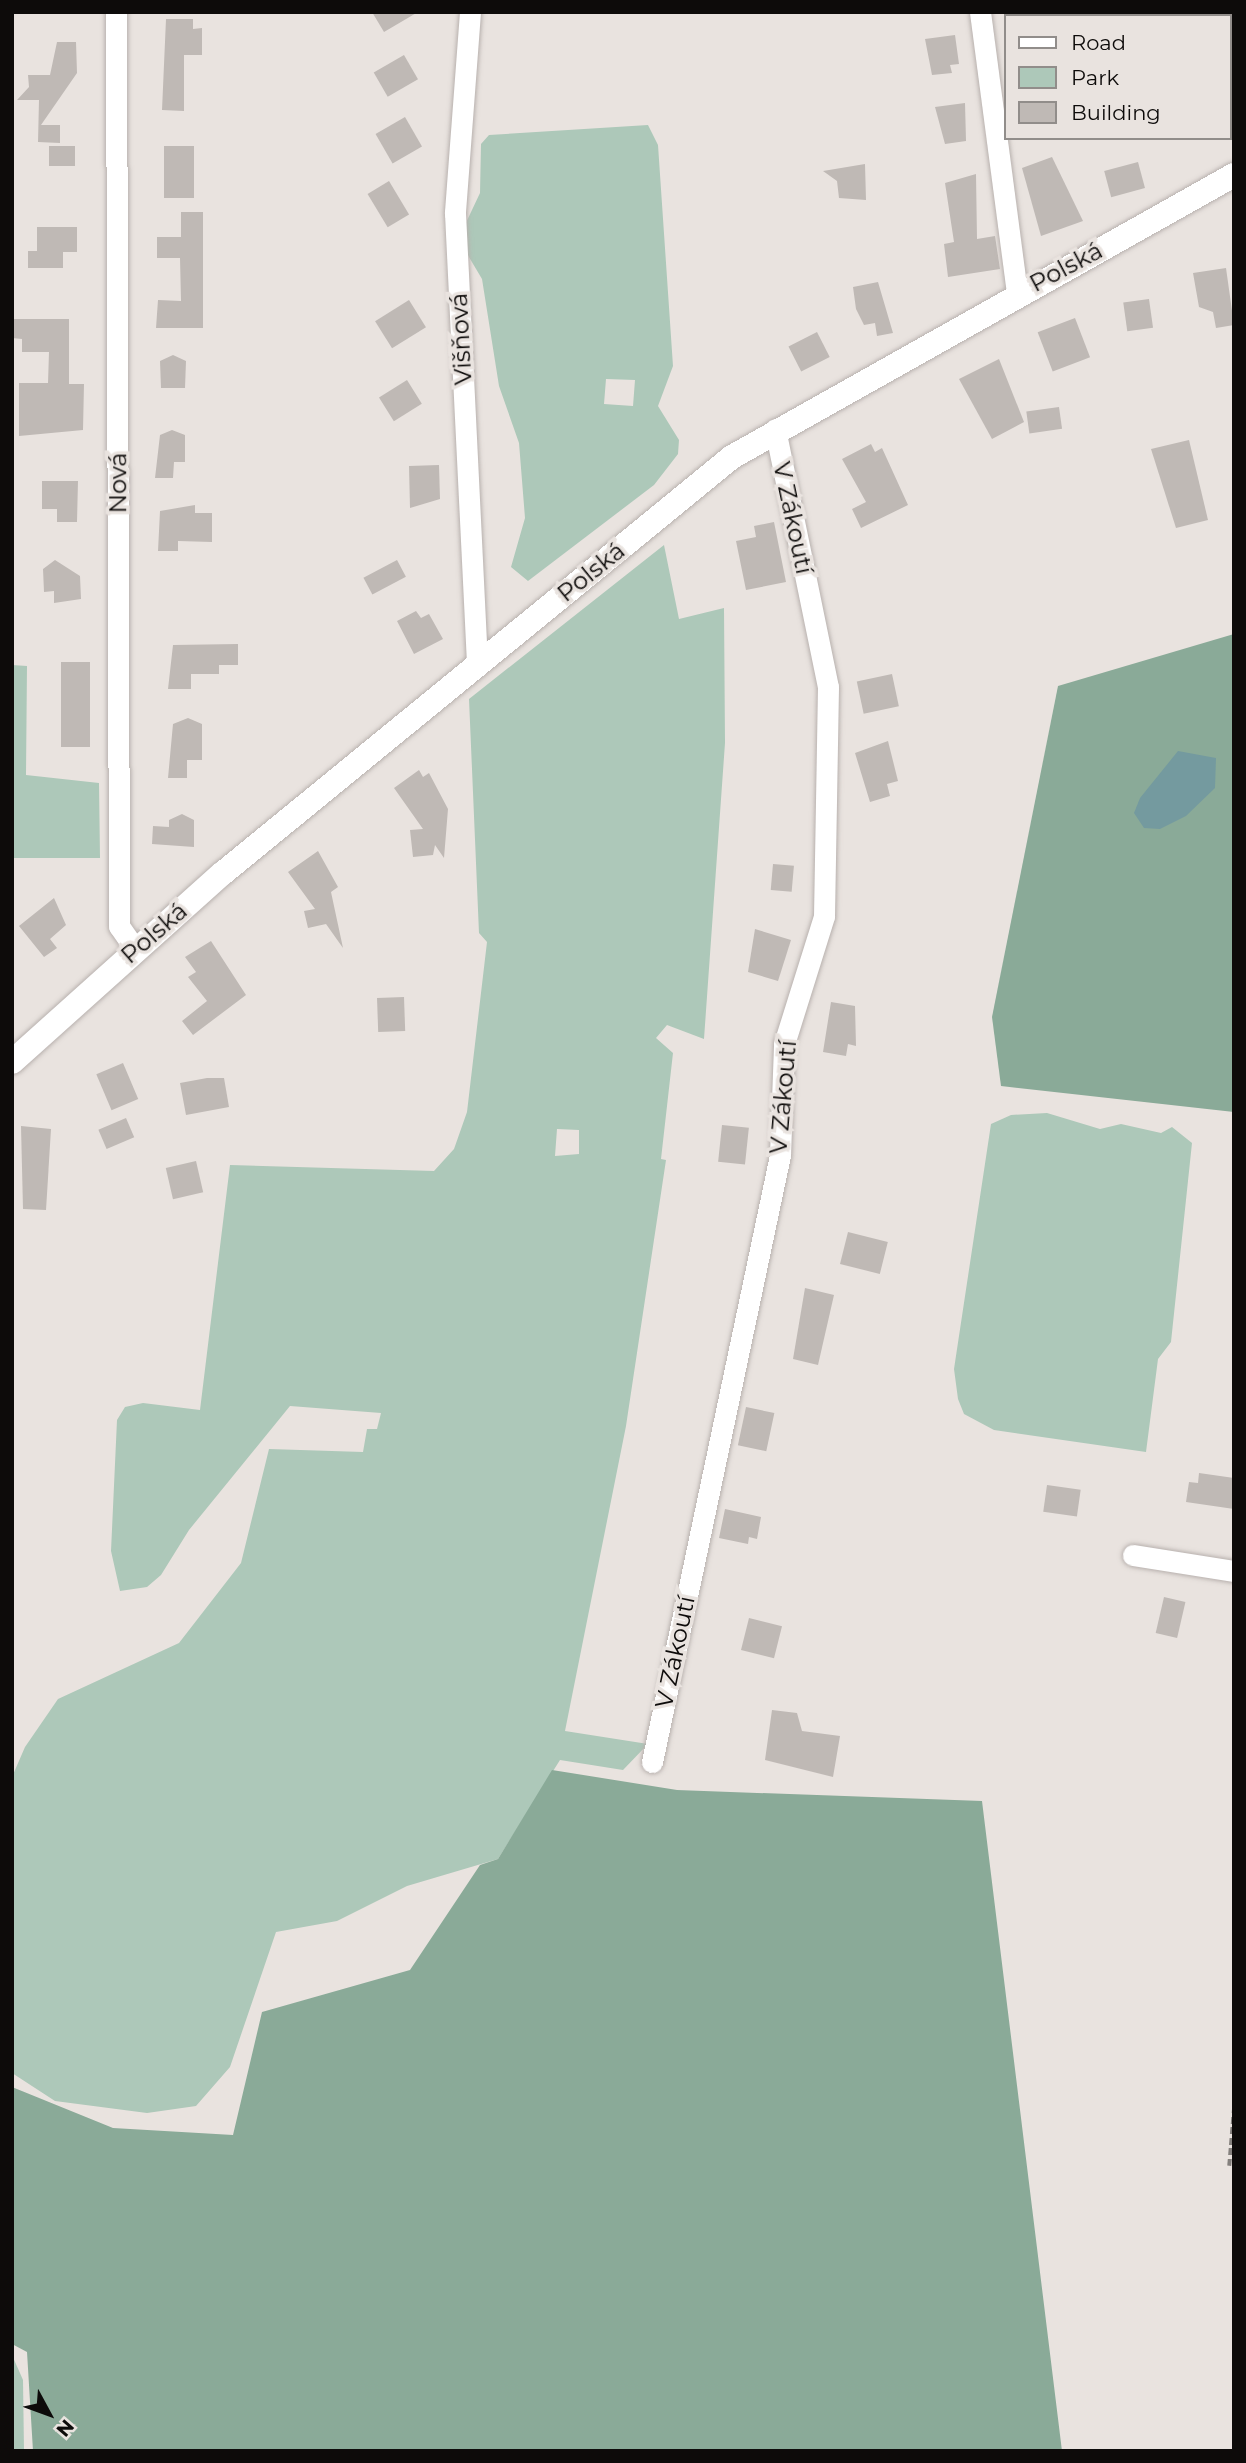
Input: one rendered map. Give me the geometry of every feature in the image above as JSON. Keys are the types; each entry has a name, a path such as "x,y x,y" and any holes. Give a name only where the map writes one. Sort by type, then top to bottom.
{"street":[{"name":"Nová","path":"116,12 119,926 135,949"},
{"name":"Višňová","path":"470,12 455,213 477,666"},
{"path":"980,12 1017,294"},
{"name":"Polská","path":"12,1062 135,949 477,666 775,429 1234,175"},
{"name":"V Zákoutí","path":"652,1762 780,1155 784,1044 824,916 828,687 775,429"},
{"path":"1133,1555 1234,1571"}],"path":[{"path":"1229,2166 1234,2107"}],"green space":[{"path":"648,125 658,145 673,366 658,406 679,440 678,454 654,485 528,581 511,567 525,518 519,443 499,386 482,279 463,247 463,229 480,193 481,144 489,135","holes":["606,379 635,380 633,406 604,404"]},
{"path":"664,545 679,619 724,608 725,743 704,1039 667,1025 656,1038 673,1053 661,1159 666,1160 626,1426 565,1731 648,1744 623,1770 560,1760 498,1859 407,1886 337,1921 276,1932 230,2067 196,2106 147,2113 55,2101 12,2073 12,1777 25,1747 58,1699 179,1643 241,1563 269,1449 363,1452 367,1429 377,1429 381,1413 290,1406 189,1530 161,1575 147,1587 120,1591 111,1551 117,1420 125,1407 143,1403 200,1410 230,1165 434,1171 454,1149 467,1112 487,942 479,933 469,699","holes":["557,1129 579,1130 579,1154 555,1156"]},
{"path":"1234,634 1234,1112 1001,1086 992,1017 1058,686"},
{"path":"12,665 27,666 26,775 99,783 100,858 12,858"},
{"path":"1047,1113 1100,1129 1121,1124 1161,1133 1172,1127 1192,1143 1171,1342 1158,1359 1146,1452 994,1430 964,1414 958,1399 954,1369 991,1124 1011,1115"},
{"path":"552,1770 677,1790 982,1801 1062,2451 33,2451 27,2352 12,2344 12,2087 113,2128 233,2135 262,2012 410,1970 480,1865 498,1859"},
{"path":"12,2355 23,2380 24,2451 12,2451"}],"water":[{"path":"1178,751 1216,758 1215,788 1186,816 1160,829 1144,828 1134,813 1140,798"}],"building":[{"path":"372,12 418,12 384,32"},
{"path":"166,19 193,19 193,29 202,28 202,55 184,55 184,111 162,110"},
{"path":"955,35 959,64 950,65 952,73 932,75 925,39"},
{"path":"57,42 76,42 77,73 41,125 60,125 60,143 38,142 39,100 17,100 29,87 28,75 50,75"},
{"path":"404,55 418,79 388,97 374,72"},
{"path":"965,103 966,141 945,144 935,107"},
{"path":"405,117 422,146 393,163 376,134"},
{"path":"49,146 75,146 75,166 49,166"},
{"path":"164,146 194,146 194,198 164,198"},
{"path":"1052,157 1083,221 1041,236 1022,168"},
{"path":"1138,162 1145,188 1111,197 1104,171"},
{"path":"865,164 866,200 839,198 837,181 823,171"},
{"path":"976,174 977,239 995,236 1000,269 948,277 944,244 954,242 945,183"},
{"path":"389,181 409,214 388,227 368,194"},
{"path":"181,212 203,212 203,328 156,328 158,300 181,301 180,258 157,258 157,237 181,237"},
{"path":"37,227 77,227 77,252 63,252 63,268 28,268 28,251 37,251"},
{"path":"1226,268 1234,325 1216,328 1213,312 1199,307 1193,273"},
{"path":"878,282 893,333 877,336 875,323 864,325 856,309 853,287"},
{"path":"1149,299 1153,328 1127,331 1123,303"},
{"path":"409,300 426,327 392,348 375,321"},
{"path":"1075,318 1090,357 1053,372 1038,332"},
{"path":"12,319 69,319 69,384 84,384 83,430 19,436 19,383 48,383 49,352 22,352 22,339 12,338"},
{"path":"817,332 830,357 801,371 788,347"},
{"path":"173,355 186,361 185,388 161,388 160,361"},
{"path":"999,359 1024,422 992,439 959,379"},
{"path":"407,380 422,404 394,421 379,397"},
{"path":"1059,407 1062,429 1029,433 1026,412"},
{"path":"172,430 185,435 185,462 174,462 173,478 155,478 160,435"},
{"path":"1189,440 1208,520 1176,528 1151,449"},
{"path":"871,444 875,452 882,448 908,505 861,528 852,509 866,502 842,459"},
{"path":"439,465 440,499 410,508 409,466"},
{"path":"42,481 78,481 77,522 57,522 57,509 42,509"},
{"path":"195,505 195,513 212,513 212,542 178,541 178,551 158,551 160,511"},
{"path":"774,522 786,582 746,590 736,541 756,537 754,526"},
{"path":"55,560 80,576 81,599 54,603 54,591 44,592 43,569"},
{"path":"397,560 406,577 372,595 363,578"},
{"path":"416,611 421,618 429,614 443,639 414,654 397,621"},
{"path":"238,644 238,665 219,665 219,674 191,674 191,689 168,689 173,645"},
{"path":"61,662 90,662 90,747 61,747"},
{"path":"892,674 899,706 864,714 857,681"},
{"path":"188,718 202,724 202,760 187,760 187,778 168,778 173,724"},
{"path":"888,741 898,781 887,784 890,796 870,802 855,753"},
{"path":"419,770 423,777 429,773 448,809 444,858 435,845 433,855 413,857 410,830 423,829 394,788"},
{"path":"182,814 194,820 194,847 152,844 153,826 169,827 169,820"},
{"path":"318,851 338,887 331,892 343,948 326,924 308,928 304,911 315,909 288,872"},
{"path":"773,864 794,866 792,892 771,890"},
{"path":"54,898 66,925 50,939 57,948 44,957 19,926"},
{"path":"755,929 791,940 778,981 748,972"},
{"path":"211,941 246,995 193,1035 182,1021 207,1001 188,977 196,972 185,957"},
{"path":"404,997 405,1031 378,1032 377,998"},
{"path":"831,1002 855,1006 856,1046 848,1044 846,1056 823,1052"},
{"path":"123,1063 138,1099 112,1110 96,1074"},
{"path":"224,1078 229,1107 186,1115 180,1083"},
{"path":"126,1118 134,1137 107,1149 98,1130"},
{"path":"722,1125 749,1128 745,1165 718,1162"},
{"path":"21,1126 51,1129 46,1210 23,1209"},
{"path":"196,1161 203,1192 173,1199 166,1168"},
{"path":"848,1232 888,1242 880,1274 840,1264"},
{"path":"805,1288 834,1295 818,1365 793,1359"},
{"path":"746,1407 774,1413 766,1451 738,1445"},
{"path":"1199,1473 1234,1478 1234,1509 1186,1502 1189,1482 1198,1483"},
{"path":"1047,1485 1081,1490 1077,1516 1043,1512"},
{"path":"725,1509 761,1517 757,1539 749,1537 748,1544 719,1538"},
{"path":"1164,1597 1185,1602 1177,1638 1156,1633"},
{"path":"749,1618 782,1626 774,1658 741,1650"},
{"path":"772,1710 797,1713 802,1731 840,1736 833,1777 765,1760"}]}
